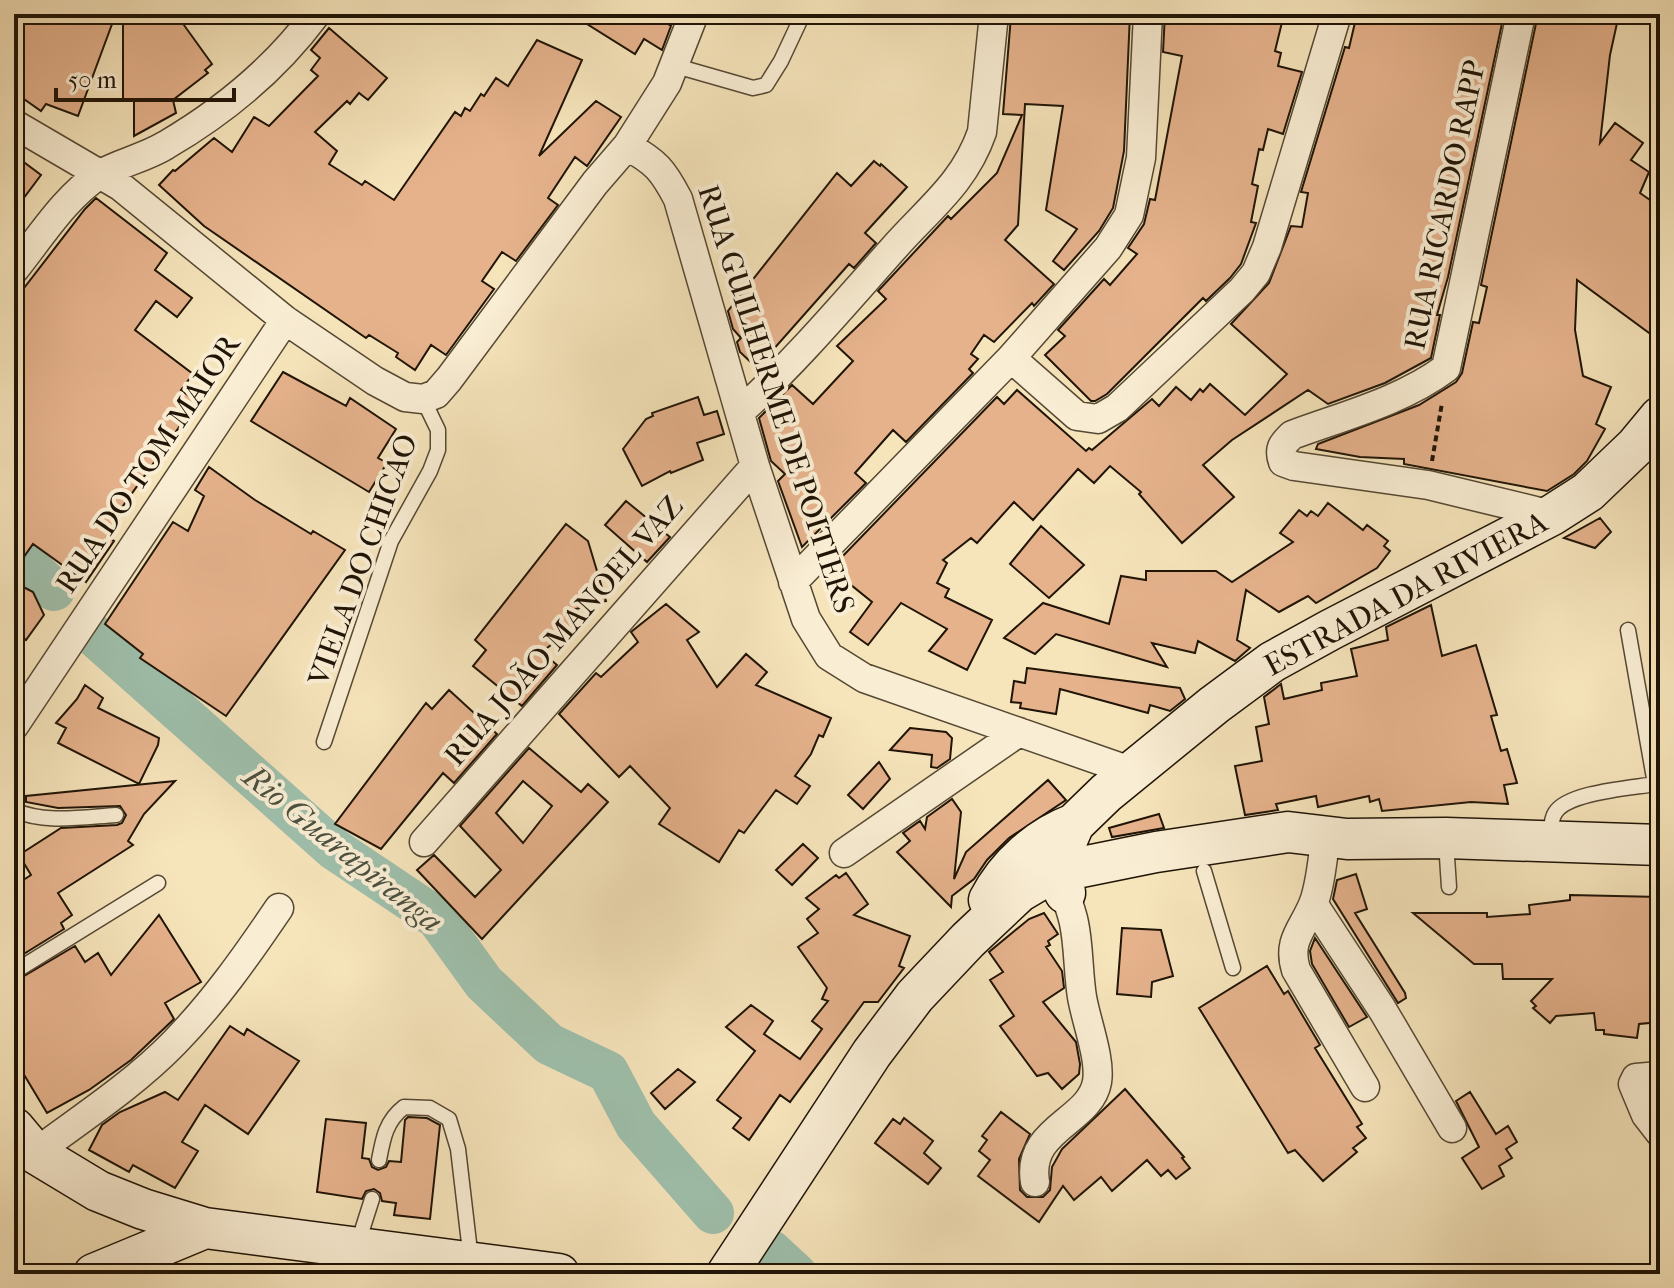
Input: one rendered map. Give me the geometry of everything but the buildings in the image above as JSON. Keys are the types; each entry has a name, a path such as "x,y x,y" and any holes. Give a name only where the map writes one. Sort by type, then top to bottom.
{"main road":[{"name":"ESTRADA DA RIVIERA","path":"1073,889 1064,847 1074,824 1214,705 1272,662 1552,515 1596,485 1660,417"},
{"name":"ESTRADA DA RIVIERA","path":"1073,889 1088,836 1120,783"},
{"path":"727,1274 872,1053 915,996 968,940 994,889 1013,866 1051,833 1074,824"},
{"path":"968,940 1045,899 1156,852 1288,832 1336,844"},
{"path":"1073,889 1288,858 1336,844 1446,838 1660,845"},
{"path":"24,1140 98,1191 205,1228 357,1247 450,1265 559,1274"},
{"path":"109,1271 205,1228"}],"street":[{"path":"14,270 66,206 101,174 135,162 165,146 250,86 295,42 316,14"},
{"path":"14,124 101,174 153,211 193,248 285,320 375,381 405,397 423,399 436,394 449,379 595,183 627,146 656,104 676,66 694,14"},
{"path":"741,411 771,383 911,228 959,180 982,132 994,14"},
{"path":"793,582 1011,358 1108,248 1129,215 1141,158 1148,14"},
{"path":"1011,358 1077,416 1098,419 1117,408 1242,290 1256,273 1267,247 1337,14"},
{"name":"RUA RICARDO RAPP","path":"1521,14 1446,368 1413,389 1292,435 1281,445 1280,453 1283,462 1294,466 1428,485 1552,515"},
{"name":"RUA GUILHERME DE POITIERS","path":"627,146 655,161 678,199 755,466 793,582 806,619 829,656 864,678 1019,732 1120,783"},
{"name":"RUA DO TOM MAIOR","path":"14,726 285,320"},
{"name":"RUA JOÃO MANOEL VAZ","path":"424,842 755,466"},
{"path":"844,853 1019,732"},
{"path":"1336,844 1314,905 1297,936 1292,950 1293,960 1365,1087"},
{"path":"1035,1182 1033,1168 1039,1149 1059,1126 1089,1101 1097,1083 1096,1062 1082,998 1073,889"},
{"path":"1314,905 1382,1009 1452,1128"},
{"path":"24,1140 132,1081 173,1044 223,989 279,908"},
{"path":"1660,1076 1636,1078 1633,1084 1646,1115 1660,1133"}],"lane":[{"path":"676,66 753,88 766,85 803,14"},
{"name":"VIELA DO CHICAO","path":"324,742 391,541 430,471 438,450 438,430 423,399"},
{"path":"1550,841 1553,815 1560,806 1575,798 1658,786 1628,630"},
{"path":"14,810 24,815 70,818 116,815"},
{"path":"1446,838 1449,887"},
{"path":"1204,871 1233,968"},
{"path":"14,972 158,883"},
{"path":"379,1160 390,1118 404,1107 430,1108 449,1119 458,1149 450,1265"},
{"path":"357,1247 372,1199"}],"path":[{"path":"1428,485 1446,368"}],"waterway":[{"name":"Rio Guarapiranga","path":"14,553 54,590"},
{"name":"Rio Guarapiranga","path":"90,632 334,849 437,918 484,983 549,1044 608,1072 636,1125 713,1213"},
{"name":"Rio Guarapiranga","path":"771,1251 796,1274"}]}
